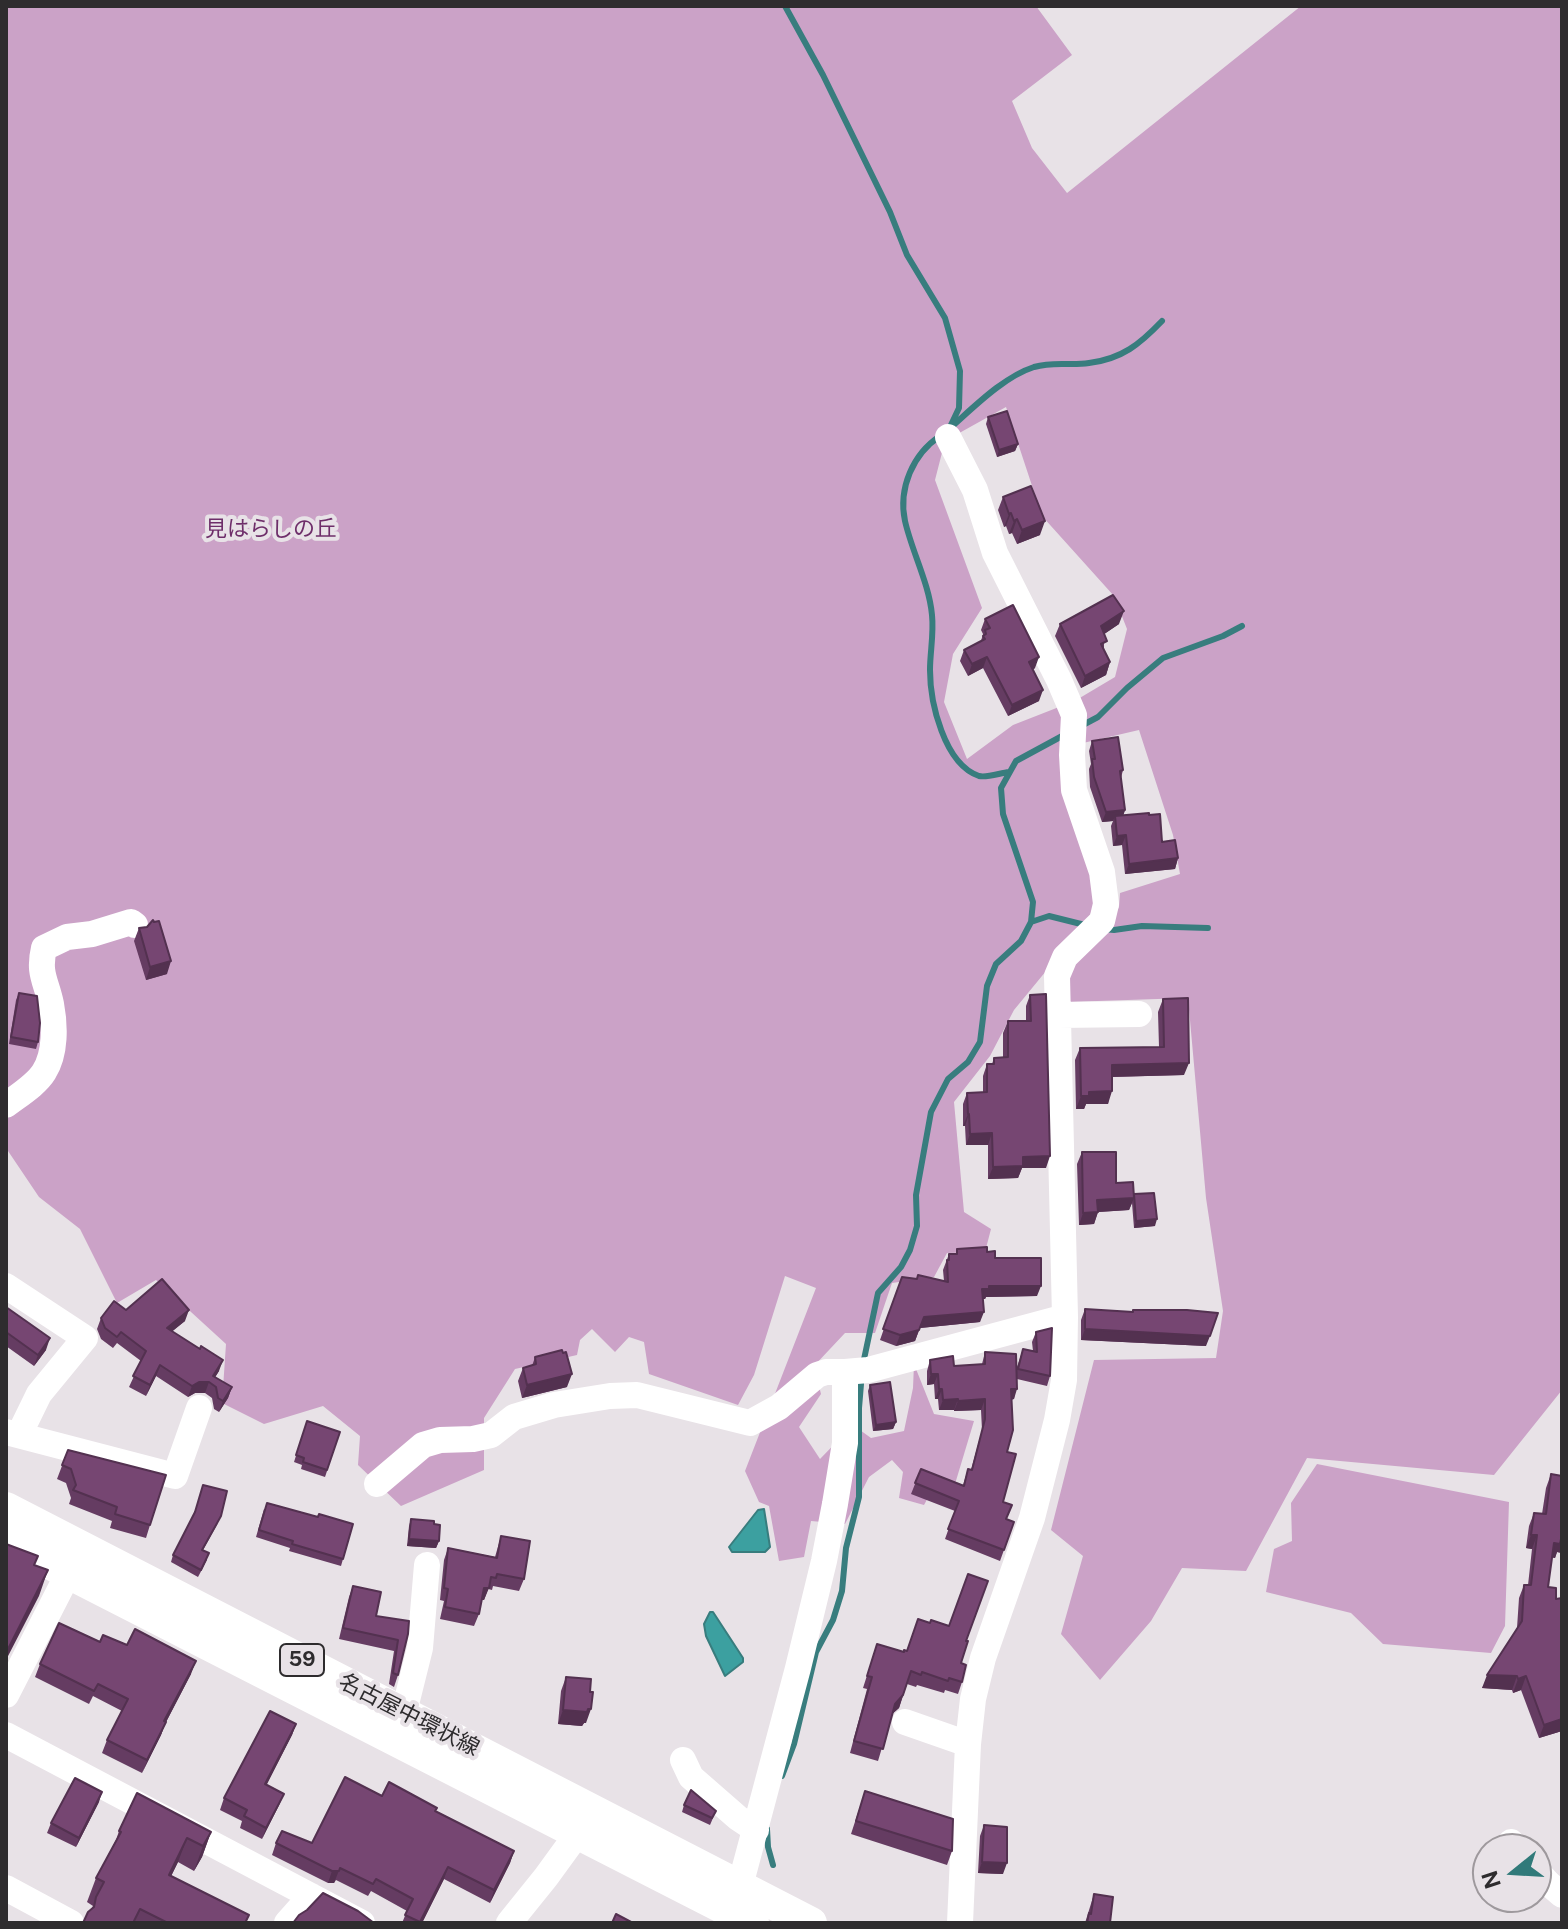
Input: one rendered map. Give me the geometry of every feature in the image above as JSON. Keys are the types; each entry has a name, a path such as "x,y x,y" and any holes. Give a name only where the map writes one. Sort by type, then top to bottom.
{"main road":[{"name":"名古屋中環状線","path":"6,1508 404,1712 753,1923"},
{"name":"名古屋中環状線","path":"6,1541 68,1574 588,1823 740,1886 811,1923"}],"street":[{"path":"948,437 975,490 995,553 1074,715 1074,790 1102,872 1106,904 1102,921 1065,957 1057,976 1064,1380 1032,1518 983,1658 973,1699 960,1923"},
{"path":"6,1105 43,1073 52,1056 54,1031 51,1005 41,970 44,948 67,937 92,934 131,922 135,925"},
{"path":"1058,1015 1139,1014"},
{"path":"6,1286 85,1338 39,1394 12,1434 175,1476 199,1408"},
{"path":"377,1484 423,1445 440,1440 491,1435 514,1417 554,1405 637,1395 750,1423 779,1407 817,1375 868,1370 1065,1317"},
{"path":"740,1886 798,1668 835,1504 845,1443 845,1372"},
{"path":"404,1712 420,1648 427,1565"},
{"path":"6,1695 68,1574"},
{"path":"905,1722 968,1744"},
{"path":"6,1735 362,1923"},
{"path":"683,1760 691,1777 756,1830"},
{"path":"509,1923 588,1823"},
{"path":"6,1888 71,1923"},
{"path":"287,1923 311,1896"}],"green space":[{"name":"見はらしの丘","path":"6,6 1036,6 1072,55 1012,101 1032,148 1067,193 1301,6 1562,6 1562,1390 1494,1475 1307,1458 1246,1571 1182,1568 1151,1621 1100,1680 1061,1634 1083,1556 1051,1530 1094,1360 1216,1358 1223,1311 1206,1198 1188,998 1067,1002 1067,977 1073,964 1110,924 1119,907 1120,893 1180,874 1173,835 1139,730 1083,743 1078,699 1115,677 1127,629 1114,596 1042,516 1006,407 945,441 935,480 982,608 953,654 944,702 967,759 1013,725 1059,707 1096,901 1088,920 1014,1010 990,1056 954,1102 964,1212 991,1229 985,1252 947,1253 934,1277 892,1283 875,1333 845,1333 814,1366 821,1394 799,1427 820,1459 853,1425 871,1438 904,1431 913,1388 914,1364 934,1414 974,1421 955,1484 936,1483 924,1505 899,1498 903,1472 892,1460 869,1477 845,1524 811,1521 804,1557 779,1561 769,1506 759,1502 745,1471 816,1288 785,1276 754,1375 738,1405 649,1374 644,1342 629,1337 615,1352 592,1329 580,1340 577,1355 515,1369 484,1418 484,1470 401,1506 358,1465 360,1436 323,1406 264,1424 222,1403 226,1344 156,1280 117,1303 80,1229 39,1197 6,1148"},
{"path":"1317,1464 1509,1502 1505,1626 1491,1653 1383,1644 1351,1613 1266,1592 1274,1549 1292,1541 1291,1503"}],"water":[{"path":"764,1509 770,1547 765,1552 732,1552 729,1547 758,1510"},
{"path":"713,1612 743,1658 743,1662 725,1676 706,1636 704,1624"}],"building":[{"path":"1007,411 1018,444 999,450 988,417"},
{"path":"1031,486 1045,521 1022,530 1017,519 1014,521 1009,514 1003,497"},
{"path":"1113,595 1124,611 1101,626 1107,641 1101,644 1110,662 1085,676 1060,624"},
{"path":"1013,605 1039,657 1029,662 1043,690 1012,705 987,657 972,664 964,650 985,639 985,630 990,628 985,619"},
{"path":"1118,737 1125,810 1106,812 1094,777 1092,741"},
{"path":"1160,814 1162,842 1175,840 1178,858 1129,864 1126,835 1117,836 1115,816"},
{"path":"153,920 159,921 171,961 150,967 139,928 147,927"},
{"path":"19,993 37,996 40,1023 38,1042 11,1037"},
{"path":"1046,994 1050,1156 1023,1157 1023,1166 993,1167 992,1133 970,1134 967,1093 987,1092 987,1064 994,1064 994,1058 1008,1057 1008,1021 1031,1021 1030,995"},
{"path":"1188,998 1189,1063 1112,1065 1112,1091 1089,1092 1089,1096 1081,1096 1080,1048 1164,1047 1163,999"},
{"path":"1082,1152 1116,1152 1116,1183 1133,1182 1134,1198 1097,1200 1098,1212 1083,1213"},
{"path":"1154,1193 1157,1219 1136,1221 1134,1194"},
{"path":"987,1247 987,1252 995,1251 995,1258 1041,1258 1041,1286 989,1286 989,1289 982,1289 984,1312 924,1317 919,1330 900,1335 883,1329 902,1277 917,1279 918,1275 948,1282 949,1254 957,1254 957,1249"},
{"path":"162,1279 189,1310 167,1328 223,1360 213,1376 232,1387 223,1401 218,1398 216,1387 209,1382 192,1386 160,1365 150,1385 133,1376 146,1351 121,1332 117,1337 105,1328 101,1318 114,1301 126,1310"},
{"path":"6,1307 50,1338 38,1355 6,1332"},
{"path":"1085,1309 1218,1313 1210,1336 1085,1329"},
{"path":"1052,1328 1050,1376 1018,1369 1023,1349 1037,1352 1036,1332"},
{"path":"562,1350 566,1352 572,1374 527,1385 523,1368 536,1364 535,1357"},
{"path":"985,1352 1016,1354 1017,1389 1011,1389 1013,1430 1007,1452 1016,1454 1003,1502 1012,1505 1006,1519 1014,1522 1004,1550 948,1529 959,1501 915,1483 921,1469 964,1486 968,1469 972,1470 985,1419 985,1399 943,1400 938,1374 931,1374 930,1360 953,1356 954,1366 985,1364"},
{"path":"890,1382 896,1422 876,1425 870,1385"},
{"path":"307,1421 340,1432 327,1470 303,1462 304,1458 296,1455"},
{"path":"68,1450 166,1475 150,1525 115,1514 117,1507 73,1490 76,1485 71,1469 62,1465"},
{"path":"1551,1474 1562,1476 1562,1539 1560,1544 1554,1543 1548,1587 1556,1588 1556,1599 1562,1598 1562,1719 1544,1725 1526,1676 1518,1679 1517,1676 1487,1675 1522,1621 1524,1585 1531,1585 1537,1535 1531,1535 1534,1513 1546,1514"},
{"path":"203,1485 227,1491 221,1516 202,1550 209,1553 201,1570 173,1555 195,1512"},
{"path":"267,1503 353,1524 343,1559 292,1544 293,1541 259,1530"},
{"path":"411,1519 434,1521 434,1524 440,1525 439,1541 409,1539"},
{"path":"501,1536 530,1541 524,1579 497,1574 496,1578 491,1577 489,1588 484,1588 479,1614 445,1607 448,1548 497,1558"},
{"path":"6,1544 38,1556 34,1565 48,1570 6,1653"},
{"path":"968,1574 988,1581 966,1641 961,1663 966,1665 962,1682 911,1671 903,1695 895,1704 883,1749 854,1741 872,1677 867,1676 877,1644 907,1651 918,1619 949,1626"},
{"path":"353,1586 381,1592 376,1616 409,1621 398,1675 393,1673 398,1640 343,1628"},
{"path":"59,1623 100,1642 103,1635 127,1645 135,1629 196,1661 147,1760 107,1740 128,1699 98,1684 94,1691 40,1664"},
{"path":"566,1677 591,1679 591,1709 587,1712 563,1710"},
{"path":"270,1711 296,1724 265,1784 284,1794 266,1828 244,1816 247,1810 224,1798"},
{"path":"345,1777 382,1796 389,1782 437,1808 435,1811 514,1851 494,1890 448,1867 420,1922 405,1915 413,1899 376,1879 373,1884 340,1868 339,1871 332,1871 276,1843 282,1831 312,1843"},
{"path":"75,1778 102,1792 79,1838 51,1823"},
{"path":"691,1790 716,1811 712,1818 684,1805"},
{"path":"865,1791 953,1819 952,1851 856,1821"},
{"path":"137,1793 211,1832 203,1846 187,1838 169,1875 249,1915 245,1923 168,1923 140,1909 133,1923 83,1923 94,1907 104,1882 96,1878 121,1832"},
{"path":"984,1825 1007,1827 1007,1863 982,1862"},
{"path":"323,1893 358,1911 374,1923 293,1923"},
{"path":"1094,1894 1113,1897 1110,1923 1087,1923"},
{"path":"616,1914 633,1923 612,1923"}],"waterway":[{"path":"785,6 823,75 890,212 907,255 945,318 960,371 959,408 950,427"},
{"path":"949,429 989,394 1022,372 1042,365 1082,364 1111,358 1138,343 1162,321"},
{"path":"940,436 915,462 906,484 903,509 928,591 932,615 930,670 936,714 948,746 967,769 979,776 1009,772"},
{"path":"1081,726 1098,717 1163,658 1242,626"},
{"path":"863,1364 878,1293 901,1267 917,1226 916,1195 931,1112 948,1079 968,1062 980,1042 987,986 996,964 1021,941 1031,922 1033,902 1003,814 1001,788 1016,761 1064,735"},
{"path":"1031,922 1049,916 1085,925"},
{"path":"1104,929 1142,926 1208,928"},
{"path":"782,1776 794,1744 816,1652 833,1620 842,1591 846,1548 859,1497 861,1384"},
{"path":"767,1829 773,1865"}]}
